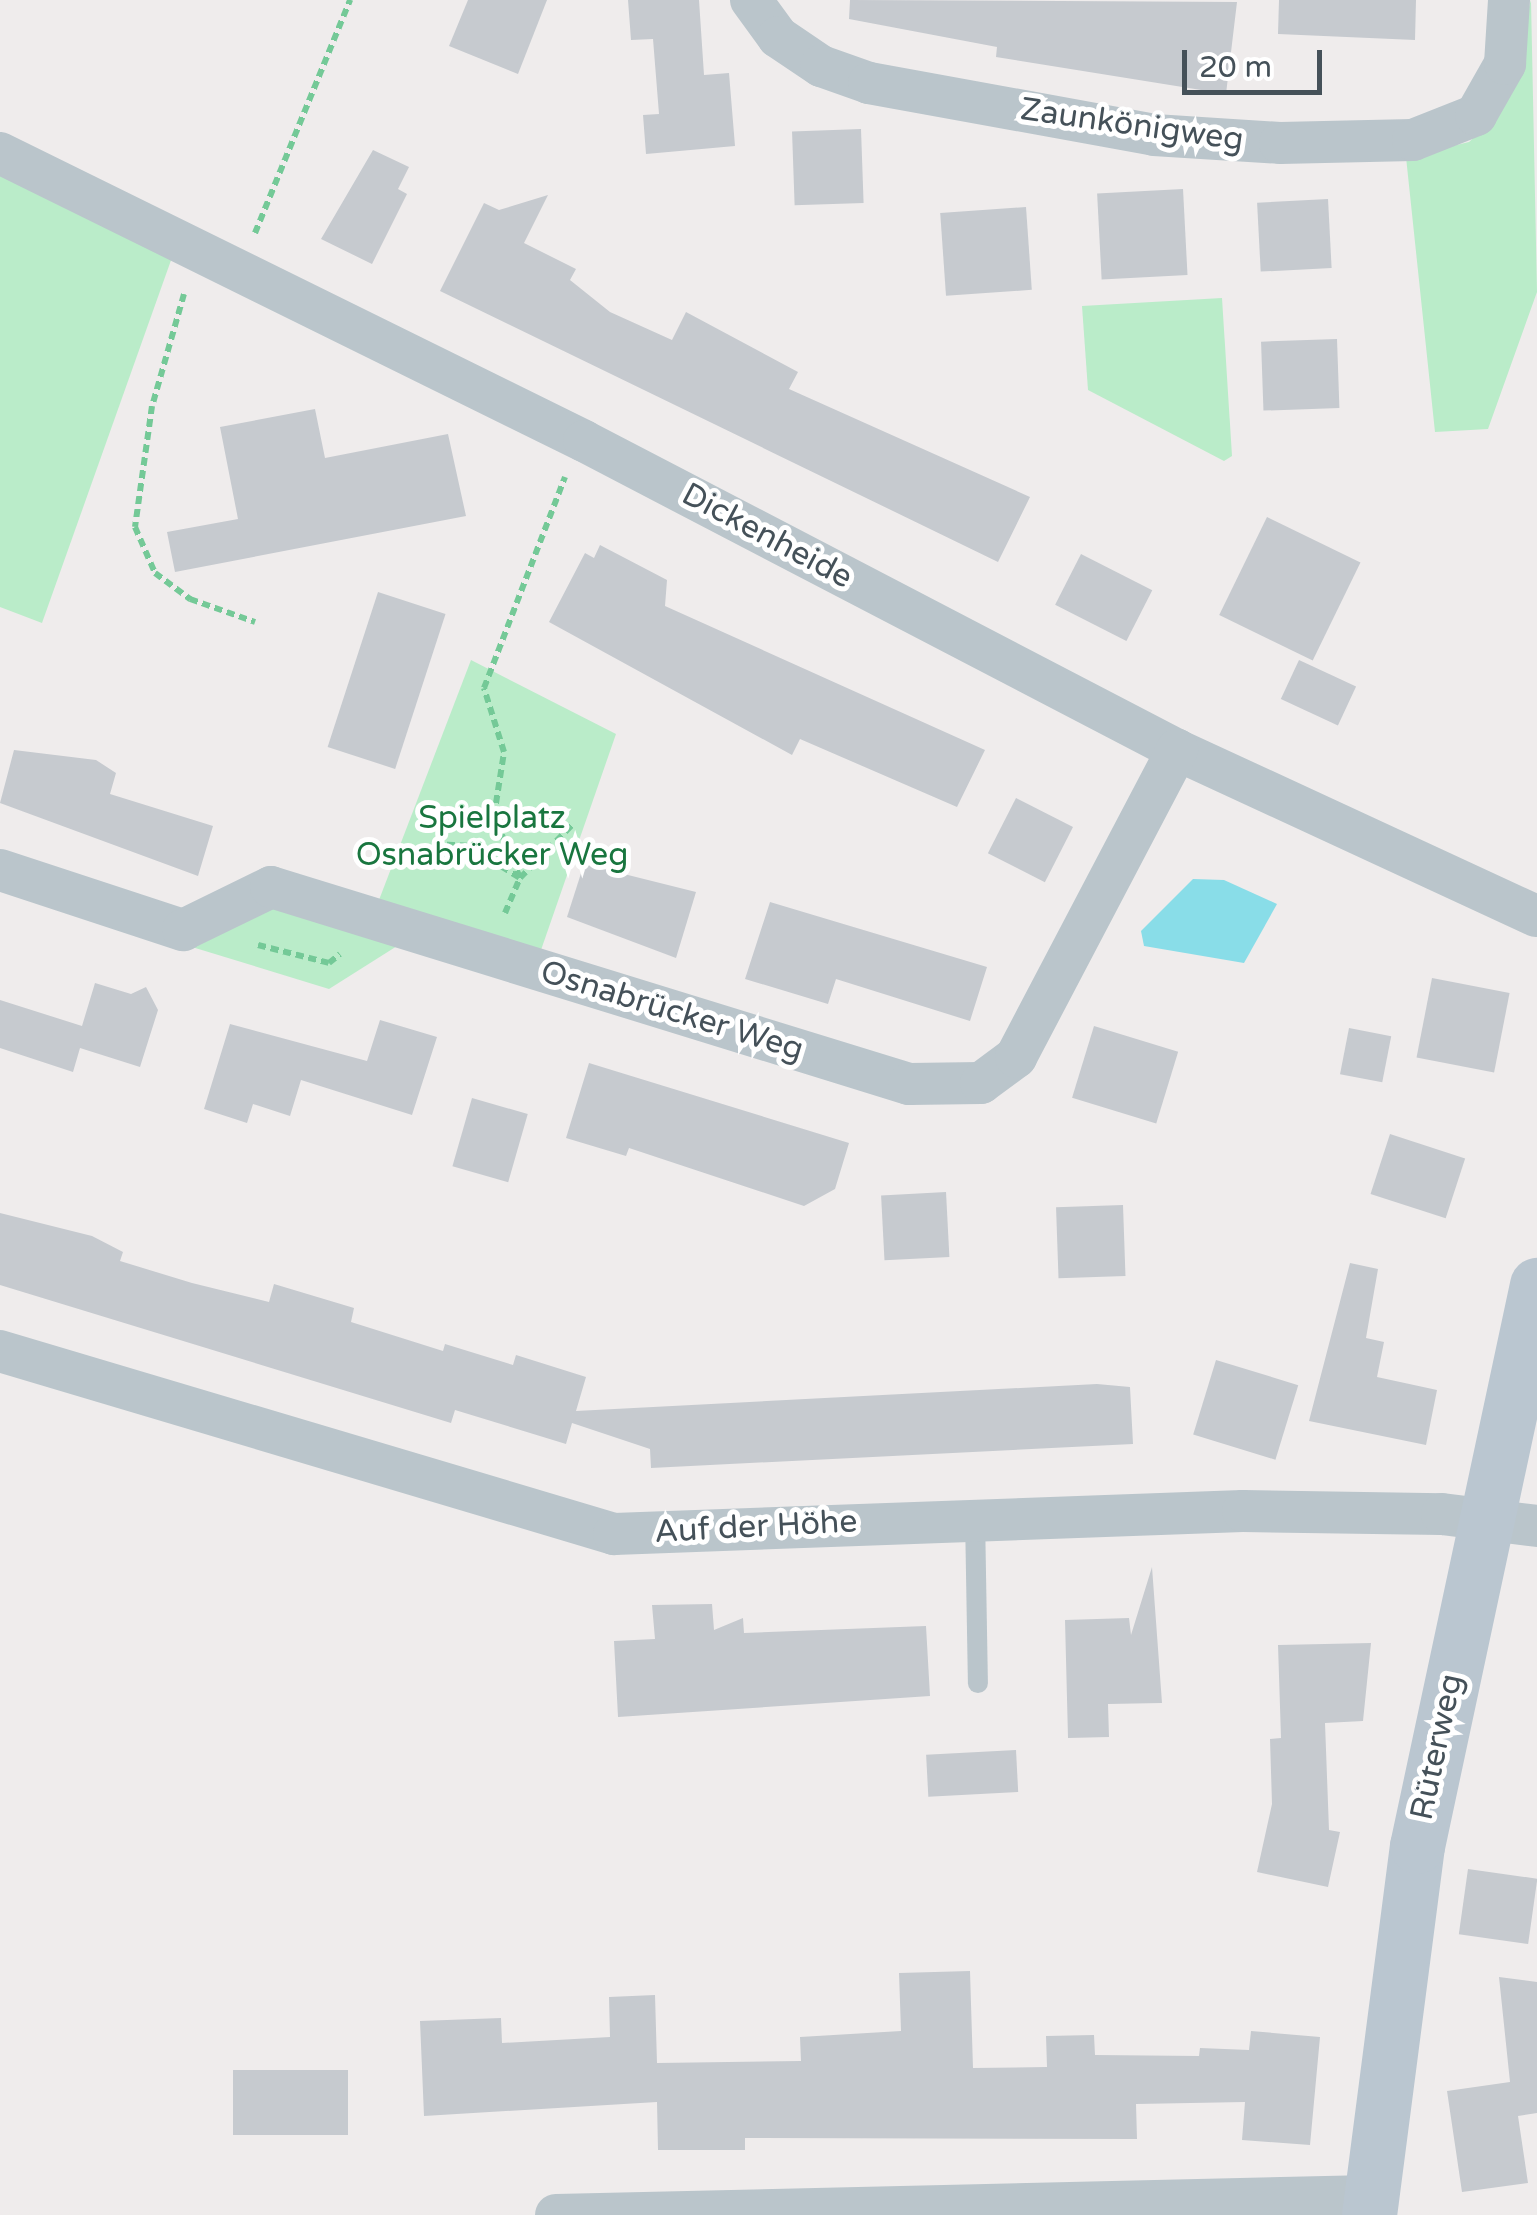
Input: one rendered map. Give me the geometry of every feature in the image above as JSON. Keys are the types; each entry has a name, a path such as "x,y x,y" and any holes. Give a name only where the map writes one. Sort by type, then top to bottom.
{"street":[{"name":"Zaunkönigweg","path":"751,0 778,37 820,66 869,84 1154,134 1280,143 1413,140 1476,115 1505,64 1509,0"},
{"name":"Dickenheide","path":"0,153 200,251 241,266 1177,750 1537,916"},
{"name":"Osnabrücker Weg","path":"183,930 271,887 909,1084 981,1083 1016,1057 1177,750"},
{"path":"0,870 183,930"},
{"name":"Rüterweg","path":"1369,2205 1401,1935 1511,1523 1537,1285"},
{"name":"Auf der Höhe","path":"0,1351 587,1530 1243,1511 1511,1523"},
{"path":"556,2215 1369,2205"}],"lane":[{"path":"975,1516 978,1683"}],"path":[{"path":"241,266 350,0"},
{"path":"200,251 152,406 135,527 156,574 190,599 254,622"},
{"path":"520,878 494,816 504,752 484,688 524,601 537,533 584,440"},
{"path":"470,950 493,916 511,912 520,878 572,826"},
{"path":"434,844 468,846 520,878"},
{"path":"183,930 329,963 379,921"}],"green space":[{"path":"1531,0 1537,292 1488,429 1435,432 1406,157 1469,142 1498,116"},
{"path":"0,166 175,249 42,623 0,607"},
{"path":"1222,298 1232,456 1224,461 1088,390 1082,306"},
{"name":"Spielplatz Osnabrücker Weg","path":"471,660 616,734 541,950 379,900"},
{"path":"275,902 405,941 329,989 192,947"}],"water":[{"path":"1193,879 1224,880 1277,904 1244,963 1144,946 1141,931"}],"building":[{"path":"468,0 547,0 518,74 449,46"},
{"path":"628,0 699,0 704,75 729,73 735,146 646,154 643,115 659,114 653,39 631,40"},
{"path":"850,0 1237,2 1226,94 996,57 997,47 849,19"},
{"path":"1279,0 1416,0 1415,40 1278,34"},
{"path":"861,129 864,203 795,205 792,131"},
{"path":"373,150 409,167 398,189 407,194 372,264 321,239"},
{"path":"1183,189 1188,275 1102,279 1097,194"},
{"path":"548,195 524,243 576,269 570,280 610,312 672,340 686,312 798,372 789,389 1030,497 998,562 440,291 484,203 499,210"},
{"path":"1328,199 1332,268 1261,272 1257,203"},
{"path":"1026,207 1032,290 946,296 940,213"},
{"path":"1337,339 1339,408 1263,411 1261,342"},
{"path":"315,409 325,458 448,434 466,516 175,572 167,532 238,519 220,427"},
{"path":"1267,517 1360,563 1313,661 1219,615"},
{"path":"600,545 667,580 665,606 985,750 957,807 800,739 792,755 549,622 585,553 594,558"},
{"path":"1081,554 1152,590 1126,641 1055,605"},
{"path":"378,592 446,614 395,769 328,747"},
{"path":"1299,660 1356,687 1338,726 1281,699"},
{"path":"14,750 96,760 116,773 110,794 213,826 198,876 0,803"},
{"path":"1016,798 1073,827 1045,882 988,853"},
{"path":"584,864 696,892 676,958 567,917"},
{"path":"770,902 987,967 970,1021 836,979 828,1004 745,979"},
{"path":"1432,978 1510,993 1494,1073 1417,1058"},
{"path":"95,983 131,994 146,987 158,1010 140,1067 80,1048 73,1072 0,1048 0,1000 82,1026"},
{"path":"380,1020 437,1037 412,1115 301,1080 290,1116 253,1104 247,1123 204,1109 230,1024 367,1061"},
{"path":"1094,1026 1178,1052 1156,1123 1072,1098"},
{"path":"1349,1028 1391,1036 1382,1082 1340,1074"},
{"path":"589,1063 849,1143 835,1189 804,1206 629,1148 626,1156 566,1138"},
{"path":"472,1098 528,1114 508,1182 452,1166"},
{"path":"1390,1134 1465,1158 1446,1218 1371,1194"},
{"path":"946,1192 949,1257 884,1260 881,1195"},
{"path":"1123,1205 1125,1276 1059,1278 1056,1207"},
{"path":"0,1213 92,1236 123,1252 120,1261 192,1283 269,1302 274,1284 354,1308 351,1322 443,1351 445,1344 513,1365 516,1355 586,1377 576,1411 1097,1384 1130,1387 1133,1444 651,1468 650,1449 572,1423 566,1444 455,1410 451,1423 0,1285"},
{"path":"1350,1263 1378,1269 1366,1338 1384,1342 1377,1377 1437,1390 1426,1445 1309,1421"},
{"path":"1216,1360 1298,1385 1275,1460 1193,1435"},
{"path":"1152,1567 1162,1703 1108,1704 1109,1737 1068,1738 1065,1620 1129,1618 1131,1635"},
{"path":"712,1604 714,1630 743,1618 744,1633 926,1626 930,1696 618,1717 614,1641 655,1639 652,1605"},
{"path":"1371,1643 1363,1721 1325,1723 1329,1830 1340,1832 1328,1887 1257,1872 1272,1804 1270,1739 1281,1738 1278,1645"},
{"path":"1016,1750 1018,1792 928,1797 926,1755"},
{"path":"1468,1869 1537,1879 1528,1944 1459,1934"},
{"path":"970,1971 973,2068 1047,2067 1046,2036 1094,2035 1095,2055 1199,2056 1200,2048 1249,2050 1251,2031 1320,2037 1310,2145 1242,2140 1245,2102 1136,2104 1137,2139 745,2138 745,2150 658,2150 657,2102 424,2116 420,2021 501,2018 502,2043 610,2037 609,1997 655,1995 657,2063 801,2061 800,2037 901,2031 899,1973"},
{"path":"1499,1977 1537,1982 1537,2113 1518,2116 1528,2183 1462,2192 1447,2091 1510,2082"},
{"path":"233,2070 348,2070 348,2135 233,2135"}]}
